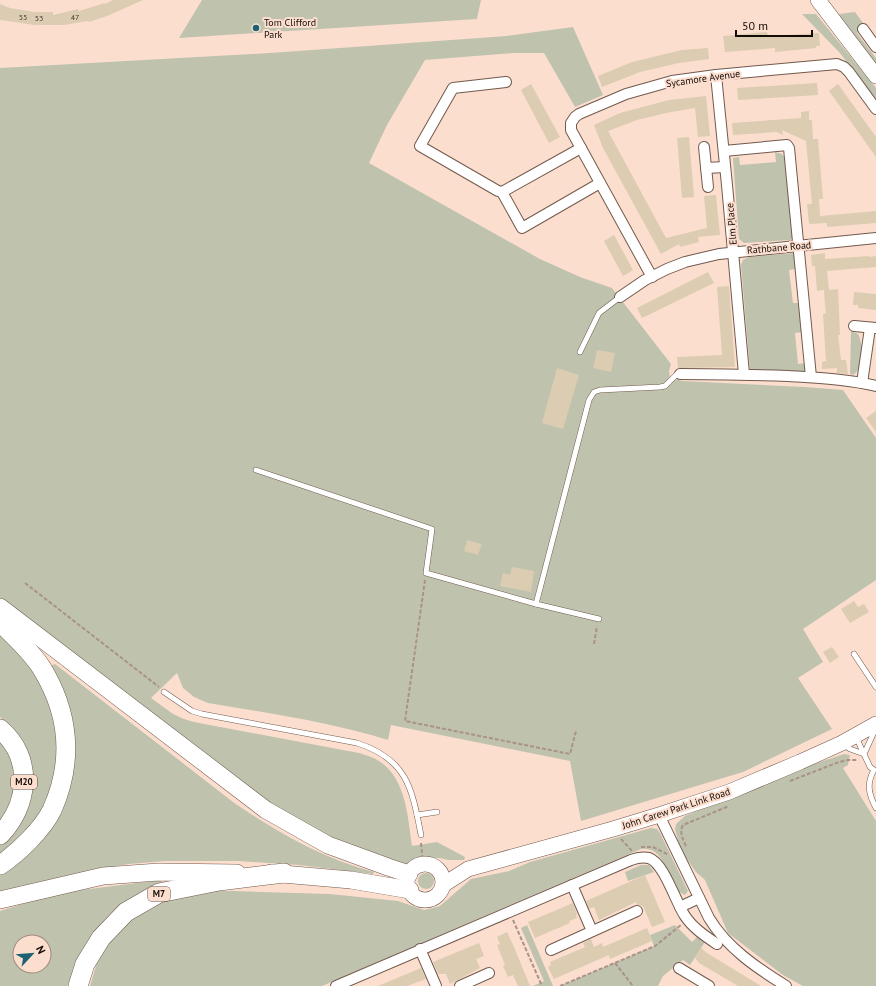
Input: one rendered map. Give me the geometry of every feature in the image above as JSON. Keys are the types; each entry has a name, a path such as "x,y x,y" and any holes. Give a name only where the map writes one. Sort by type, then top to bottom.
{"highway":[{"path":"0,607 266,810 328,845 388,867 409,882"},
{"path":"0,622 41,667 58,700 65,728 66,742 66,757 60,786 51,811 37,831 16,854 0,865"},
{"name":"M20","path":"0,729 12,742 19,755 23,770 24,784 22,797 16,810 10,822 0,835"},
{"path":"0,900 103,876 159,872 284,873 352,880 409,882"},
{"name":"M7","path":"78,986 85,964 101,938 126,912 159,894 219,881 284,873"}],"main road":[{"path":"818,0 876,76"},
{"name":"John Carew Park Link Road","path":"443,885 468,869 613,829 729,792 842,743 876,724"},
{"path":"418,865 429,865 442,875 443,885 438,895 428,899 417,898 409,882 418,865"},
{"name":"John Carew Park Link Road","path":"429,865 468,869"}],"street":[{"path":"863,29 876,47"},
{"name":"Sycamore Avenue","path":"652,276 570,126 579,114 630,92 672,81 716,75 837,64 844,67 849,72 876,109"},
{"name":"Elm Place","path":"716,75 744,374"},
{"path":"506,82 453,88 420,146 502,192 522,228 600,183"},
{"path":"724,151 787,145 789,148 811,378"},
{"path":"704,147 708,187"},
{"path":"502,192 581,148"},
{"path":"706,168 725,167"},
{"name":"Rathbane Road","path":"620,297 652,276 685,262 733,251 876,238"},
{"path":"854,326 873,328 862,383"},
{"path":"680,374 744,374 811,378 862,383 876,386"},
{"path":"659,815 714,927 741,954 780,984"},
{"path":"337,986 420,949 631,860 645,858 650,858 654,861 664,874 685,916 695,927 717,944"},
{"path":"572,885 592,931"},
{"path":"680,907 699,898"},
{"path":"551,950 637,911"},
{"path":"420,949 436,986"},
{"path":"679,968 709,986"},
{"path":"460,986 489,973"}],"lane":[{"path":"580,352 599,313 620,297"},
{"path":"536,604 589,400 594,392 600,390 665,386 676,375 680,374"},
{"path":"256,470 432,529 426,572 536,604 599,619"},
{"path":"854,654 876,687"},
{"path":"164,692 192,711 202,714 356,743 368,746 380,752 400,770 414,797 421,835"},
{"path":"865,756 876,727"},
{"path":"855,736 870,767 874,770 869,780 869,791 876,808"},
{"path":"842,743 850,749 865,756"},
{"path":"417,815 437,812"}],"path":[{"path":"426,572 405,721 570,754 576,731"},
{"path":"25,583 164,692"},
{"path":"594,644 599,619"},
{"path":"785,783 838,762 858,760 865,756"},
{"path":"613,829 632,851 643,846 648,846 660,849 670,856 687,847 682,837 681,830 683,825 735,804"},
{"path":"421,835 429,865"},
{"path":"510,911 542,986"},
{"path":"560,986 655,946 683,924"},
{"path":"615,963 633,986"}],"green space":[{"name":"Tom Clifford Park","path":"202,0 481,0 477,19 179,38"},
{"path":"855,12 863,23 857,33 876,58 876,65 851,33 839,14"},
{"path":"802,14 816,14 876,88 876,99 839,52"},
{"path":"573,27 603,95 575,107 544,53 513,53 425,60 387,125 369,163 540,259 580,277 612,288 671,364 669,371 670,378 683,381 843,390 876,438 876,580 803,629 823,662 798,678 832,729 743,772 581,821 570,761 391,725 388,740 321,723 208,703 194,697 183,688 177,673 151,698 173,714 194,722 359,753 379,761 388,768 395,777 400,788 407,811 412,846 437,842 465,857 464,860 432,858 407,865 382,859 316,831 277,809 0,600 0,68 270,53 507,36"},
{"path":"775,152 782,154 786,159 793,236 791,240 744,243 739,239 733,158 739,157 740,165 776,162"},
{"path":"795,253 797,269 789,270 793,303 800,303 803,332 795,333 798,364 806,363 806,373 750,371 741,265 743,260 749,257"},
{"path":"851,331 858,334 862,350 861,362 857,372 853,375 850,374"},
{"path":"0,629 50,690 62,751 52,798 29,835 0,860 0,844 10,834 23,742 15,731 0,717"},
{"path":"55,664 233,802 266,824 318,852 374,872 373,874 299,865 238,861 164,861 97,869 0,891 0,875 15,863 66,791 49,666"},
{"path":"0,735 19,774 0,830"},
{"path":"844,754 850,755 848,765 843,768 876,821 876,986 803,986 783,975 728,933 705,880 696,872 683,854 675,829 676,824 685,816 811,765"},
{"path":"651,828 657,829 660,833 688,891 685,895 678,891 673,884 662,860 657,854 650,850 641,849 322,986 90,986 98,959 104,948 133,918 156,904 173,898 215,891 330,894 398,901 424,910 440,906 471,879 509,871 530,862"},
{"path":"641,865 649,865 654,872 628,881 625,872"},
{"path":"426,873 433,878 434,881 429,888 426,889 419,884 418,881 423,874"},
{"path":"161,880 161,887 128,902 75,986 0,986 0,911 57,893"},
{"path":"527,925 553,986 533,986 544,981 521,928"},
{"path":"675,925 692,942 697,937 705,942 690,965 683,960 663,976 658,986 560,986 654,946 650,935"}],"building":[{"path":"113,0 143,0 107,16 89,22 64,25 35,25 0,20 0,4 10,8 35,12 53,12 53,15 78,9 79,11 105,4"},
{"path":"767,32 768,36 819,33 820,46 816,46 816,48 775,52 775,48 725,52 723,36"},
{"path":"708,48 709,59 679,63 640,72 602,87 598,76 632,62 682,50"},
{"path":"817,83 818,95 738,100 737,88"},
{"path":"531,84 560,137 549,143 521,90"},
{"path":"838,84 876,137 876,157 829,91"},
{"path":"706,96 710,136 698,137 695,108 637,120 608,131 666,238 707,228 704,196 716,195 720,235 698,237 699,242 680,247 679,244 661,254 603,148 594,125 620,113 669,100"},
{"path":"809,111 809,120 812,120 813,139 818,139 823,199 819,199 820,216 876,211 876,223 827,227 827,223 809,224 807,204 812,204 806,141 782,130 783,135 777,132 733,135 732,123 801,118 801,112"},
{"path":"689,137 694,197 682,198 677,138"},
{"path":"614,235 633,270 623,276 604,241"},
{"path":"825,253 825,259 876,256 876,267 827,271 829,290 838,289 840,335 838,335 841,360 846,360 848,374 837,373 837,368 822,369 822,362 826,361 823,314 826,313 824,290 817,291 815,266 812,266 811,255"},
{"path":"708,272 714,283 642,318 637,308"},
{"path":"729,286 735,367 678,368 677,357 722,355 717,287"},
{"path":"854,292 876,294 876,310 858,308 858,305 853,305"},
{"path":"597,350 615,353 611,372 593,368"},
{"path":"557,368 579,375 563,429 542,423"},
{"path":"876,411 876,432 866,418"},
{"path":"467,540 482,544 478,555 464,551"},
{"path":"512,567 534,571 531,592 500,586 503,573 510,575"},
{"path":"854,601 858,607 864,604 869,612 850,623 841,609"},
{"path":"832,647 839,657 830,663 823,652"},
{"path":"645,875 665,922 652,927 643,906 637,905 636,902 599,920 594,907 589,909 586,901"},
{"path":"573,903 577,918 569,921 570,923 535,938 528,922"},
{"path":"647,928 652,941 610,959 609,955 554,979 548,967 551,965 550,962 585,947 583,943 591,939 594,947 602,943 603,947"},
{"path":"507,932 530,986 518,986 513,975 508,977 503,966 505,965 497,945 500,944 497,937"},
{"path":"479,943 484,956 476,959 480,968 450,984 446,974 438,974 433,962"},
{"path":"701,948 761,986 738,986 699,963 695,958"},
{"path":"421,968 426,979 407,986 378,986"}],"place":[{"name":"Tom Clifford Park","path":"256,28"}]}
